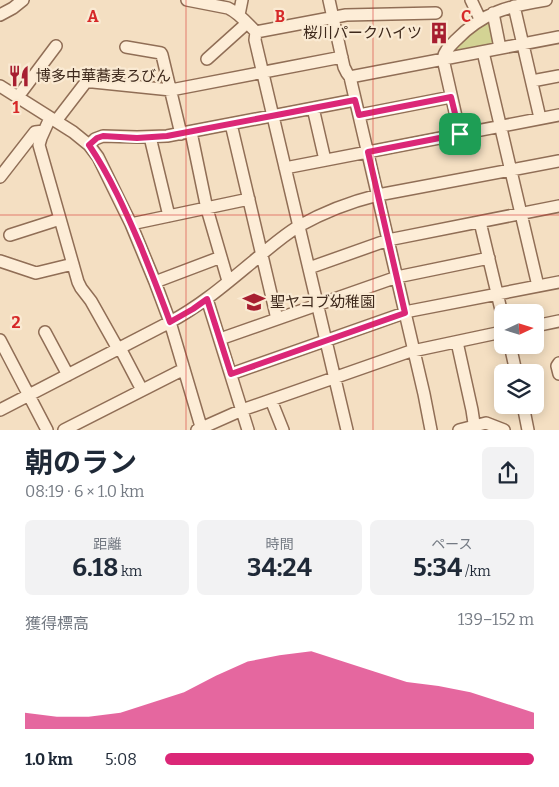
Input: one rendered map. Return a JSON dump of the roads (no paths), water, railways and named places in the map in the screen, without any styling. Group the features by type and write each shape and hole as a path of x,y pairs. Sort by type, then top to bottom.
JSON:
{"street":[{"path":"0,15 23,0"},
{"path":"187,0 228,8 256,32"},
{"path":"207,59 243,19 242,0"},
{"path":"330,0 342,57 350,77 368,152 431,430"},
{"path":"471,0 480,20"},
{"path":"460,134 443,59 444,52 468,28 480,20 514,6 546,0"},
{"path":"514,6 540,118"},
{"path":"256,32 346,15 436,13"},
{"path":"492,14 500,48"},
{"path":"256,32 255,37 263,73 347,430"},
{"path":"350,77 559,37"},
{"path":"17,98 56,46"},
{"path":"126,47 162,54 228,282"},
{"path":"483,52 538,286"},
{"path":"142,390 91,301 81,288 39,146 40,138 44,131 86,82 171,90 342,57"},
{"path":"532,81 559,76"},
{"path":"0,86 73,132 89,145 103,167 131,224 170,322 200,429 242,410 414,350 494,334"},
{"path":"359,115 451,97"},
{"path":"89,145 97,138 103,136 150,137 186,133 355,100"},
{"path":"313,108 325,160"},
{"path":"285,168 559,115"},
{"path":"232,124 277,319"},
{"path":"0,177 35,132 44,131"},
{"path":"150,137 169,216"},
{"path":"0,410 193,309 299,226 339,207 378,195 559,161"},
{"path":"131,224 249,199"},
{"path":"309,268 388,240 559,206"},
{"path":"10,235 60,219"},
{"path":"480,222 500,304"},
{"path":"155,282 221,257"},
{"path":"220,339 397,277 489,258"},
{"path":"0,262 36,273 73,264"},
{"path":"231,374 405,313 559,282"},
{"path":"207,299 248,430"},
{"path":"544,324 559,320"},
{"path":"45,332 68,375"},
{"path":"0,340 4,357 29,395 47,430"},
{"path":"457,342 475,427"},
{"path":"559,363 557,366 559,374"},
{"path":"64,430 184,368"},
{"path":"271,400 283,430"},
{"path":"525,414 528,430"},
{"path":"458,430 486,423 504,430"}],"place":[{"name":"桜川パークハイツ","path":"439,33"},
{"name":"博多中華蕎麦ろびん","path":"19,76"},
{"name":"聖ヤコブ幼稚園","path":"254,302"}]}
